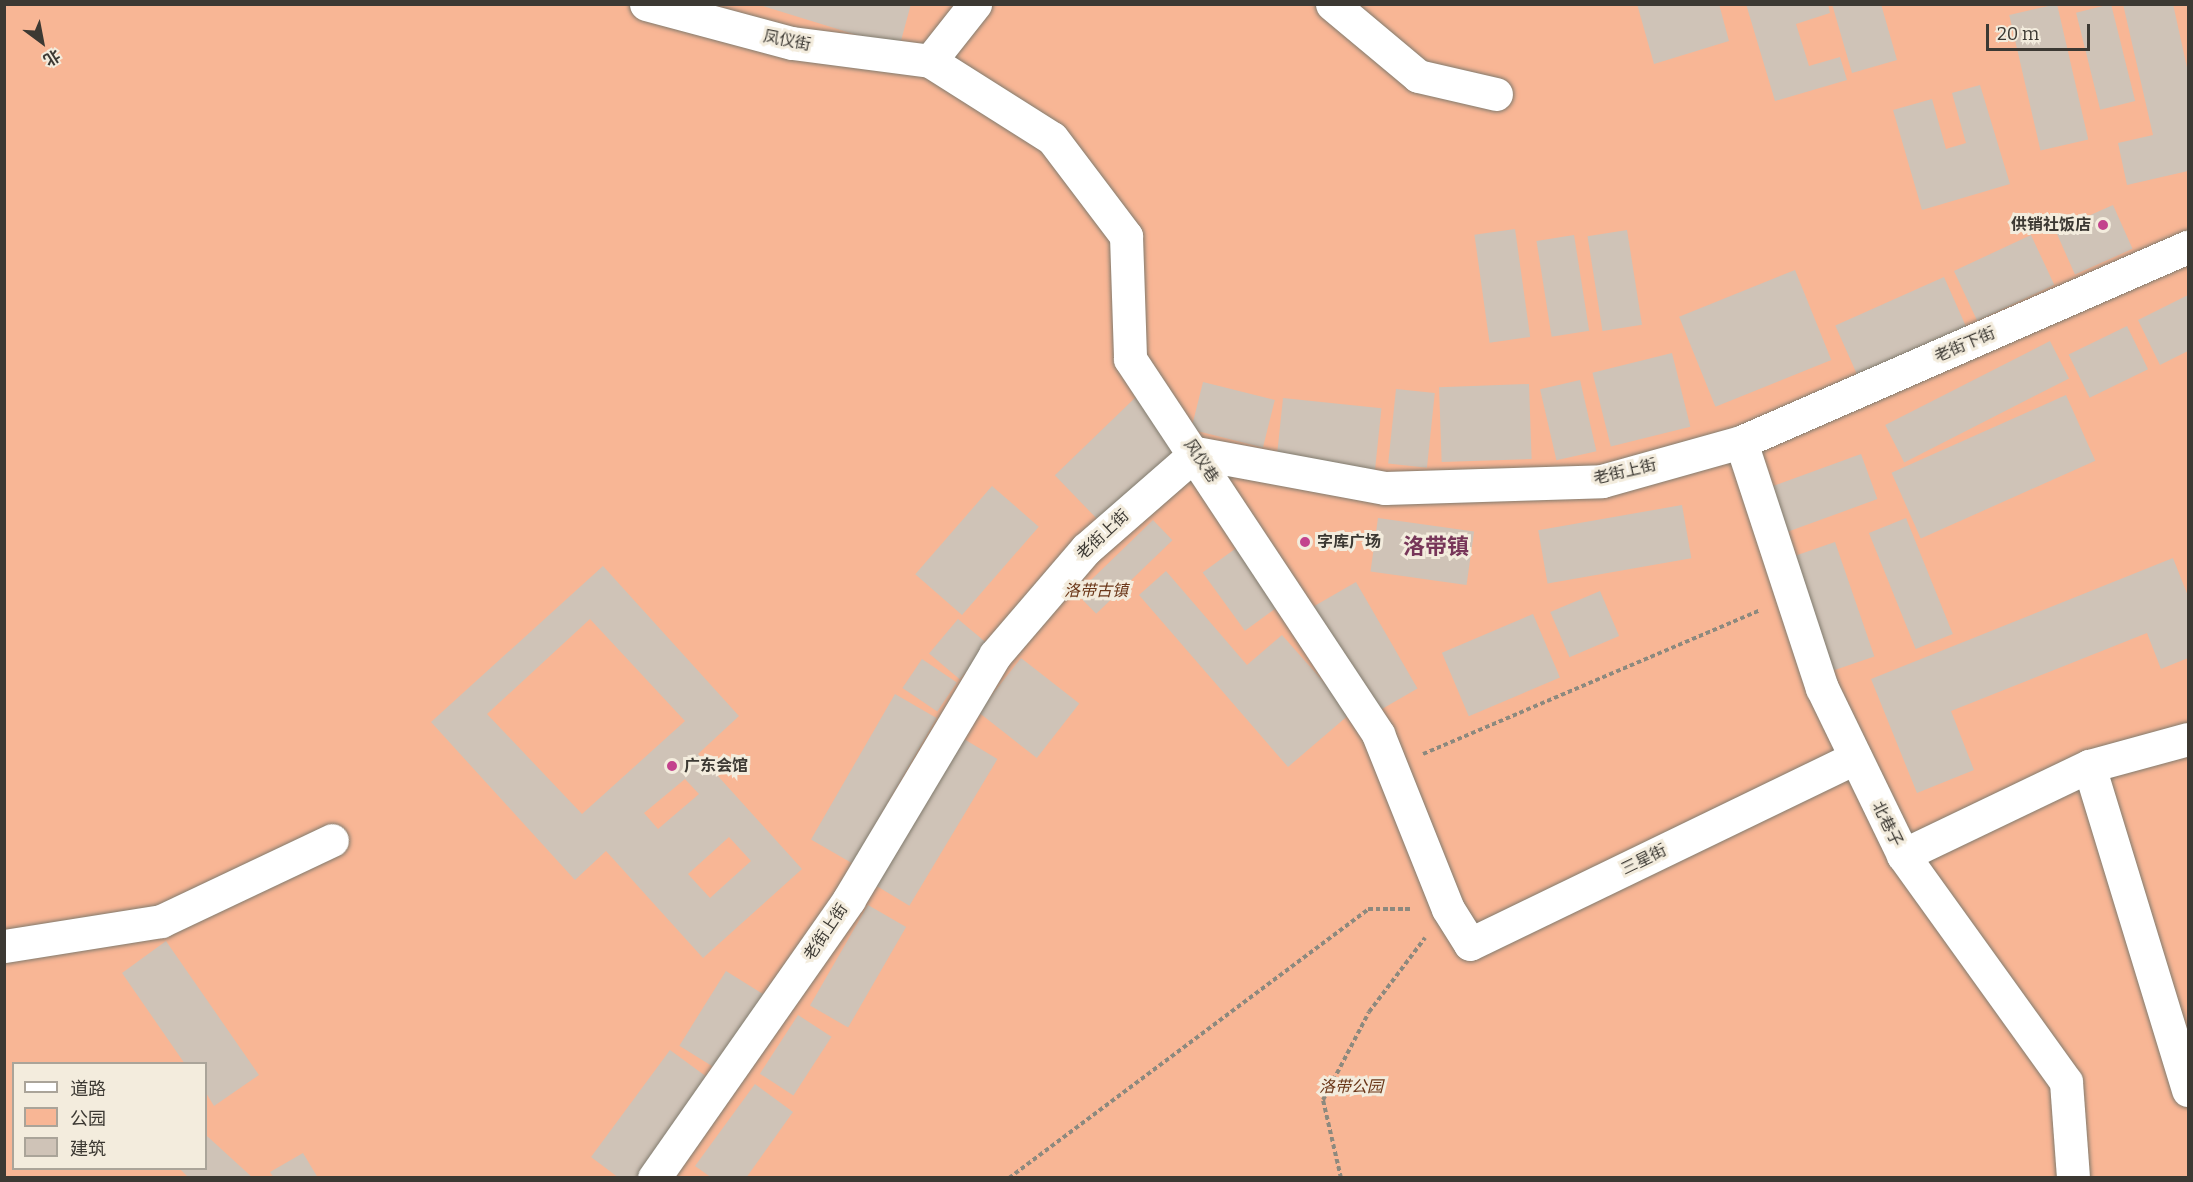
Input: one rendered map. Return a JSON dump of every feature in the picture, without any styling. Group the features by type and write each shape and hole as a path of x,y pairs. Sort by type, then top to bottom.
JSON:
{"street":[{"name":"凤仪街","path":"646,4 792,43 930,61"},
{"path":"930,61 975,4"},
{"path":"1332,4 1418,76 1496,94"},
{"name":"风仪巷","path":"930,61 1052,138 1126,236 1130,359 1196,453 1378,734 1448,909"},
{"name":"老街下街","path":"1741,442 2188,248"},
{"name":"老街上街","path":"654,1178 849,899 995,655 1086,549 1196,453 1385,488 1602,481 1741,442"},
{"name":"北巷子","path":"1741,442 1822,688 1903,855 2066,1082 2073,1178"},
{"path":"1903,855 2089,766 2188,739"},
{"name":"三星街","path":"1448,909 1470,944 1855,758"},
{"path":"2089,766 2188,1090"},
{"path":"4,946 161,921 332,840"}],"path":[{"path":"1391,767 1792,597"},
{"path":"1009,1178 1368,909 1448,909"},
{"path":"1341,1178 1323,1100 1369,1012 1448,909"}],"green space":[{"name":"洛带古镇","path":"5,5 2188,5 2188,1177 5,1178"}],"building":[{"path":"756,4 911,4 899,48"},
{"path":"1637,4 1719,4 1729,41 1654,64"},
{"path":"1746,4 1828,4 1830,13 1796,24 1809,66 1840,57 1847,80 1775,101"},
{"path":"1832,4 1881,4 1897,60 1852,73"},
{"path":"2057,4 2088,139 2041,150 2009,15"},
{"path":"2111,4 2135,101 2100,110 2076,13"},
{"path":"2123,4 2173,4 2188,72 2188,171 2127,185 2118,143 2153,135"},
{"path":"1980,85 2010,184 1922,210 1893,110 1932,99 1946,149 1966,143 1952,93"},
{"path":"2113,205 2133,249 2075,274 2055,231"},
{"path":"1515,229 1530,337 1490,343 1474,235"},
{"path":"1627,230 1642,325 1603,331 1587,236"},
{"path":"1574,235 1589,331 1552,337 1536,241"},
{"path":"2031,235 2054,285 1977,321 1954,271"},
{"path":"1795,270 1831,360 1715,407 1679,317"},
{"path":"1944,277 1968,330 1859,378 1835,325"},
{"path":"2188,295 2188,351 2160,365 2138,320"},
{"path":"2127,326 2148,369 2090,398 2069,354"},
{"path":"2050,341 2069,378 1904,462 1885,425"},
{"path":"1672,353 1690,427 1611,447 1592,373"},
{"path":"1580,380 1596,451 1556,460 1540,389"},
{"path":"1203,382 1275,400 1263,447 1191,430"},
{"path":"1529,384 1532,459 1442,462 1439,387"},
{"path":"1396,389 1435,393 1427,468 1388,464"},
{"path":"1139,394 1184,441 1100,522 1055,475"},
{"path":"2066,395 2095,461 1921,538 1892,473"},
{"path":"1283,398 1381,408 1375,470 1277,460"},
{"path":"1861,454 1877,499 1779,535 1762,490"},
{"path":"992,486 1039,527 962,615 915,574"},
{"path":"1682,505 1691,558 1548,584 1538,530"},
{"path":"1378,518 1474,531 1467,585 1370,571"},
{"path":"1906,518 1953,634 1916,649 1869,533"},
{"path":"1153,520 1172,540 1096,614 1077,594"},
{"path":"1835,542 1874,656 1828,672 1789,558"},
{"path":"1239,546 1281,604 1245,631 1203,572"},
{"path":"2173,558 2188,596 2188,658 2161,669 2147,633 1951,711 1974,770 1917,793 1871,679"},
{"name":"广东会馆","path":"603,566 739,716 698,754 802,869 703,958 606,851 575,880 431,722","holes":["590,619 685,721 582,814 487,714","685,779 699,794 658,829 644,813","729,837 751,861 710,898 688,874"]},
{"path":"1166,571 1247,665 1282,635 1351,713 1288,767 1139,595"},
{"path":"1356,582 1418,689 1369,717 1308,610"},
{"path":"1600,591 1619,636 1569,657 1550,612"},
{"path":"1533,614 1560,678 1469,716 1442,653"},
{"path":"958,619 989,645 960,679 929,653"},
{"path":"1021,658 1079,704 1037,758 979,712"},
{"path":"922,659 957,682 937,712 902,688"},
{"path":"895,694 937,718 853,863 811,839"},
{"path":"964,739 997,759 909,906 876,886"},
{"path":"868,905 906,927 848,1027 810,1005"},
{"path":"166,941 259,1075 214,1106 207,1095 207,1062 184,1062 122,973"},
{"path":"726,971 763,994 717,1069 679,1046"},
{"path":"798,1015 832,1037 793,1095 760,1074"},
{"path":"670,1050 711,1080 638,1178 619,1178 591,1157"},
{"path":"755,1084 793,1112 746,1178 712,1178 695,1166"},
{"path":"207,1136 253,1178 189,1178 181,1170 207,1170"},
{"path":"303,1153 318,1178 274,1178 270,1172"}],"place":[{"name":"供销社饭店","path":"2103,225"},
{"name":"字库广场","path":"1305,542"},
{"name":"广东会馆","path":"672,766"}],"district":[{"name":"洛带镇","path":"1436,547"}],"park label":[{"name":"洛带公园","path":"1351,1087"}]}
